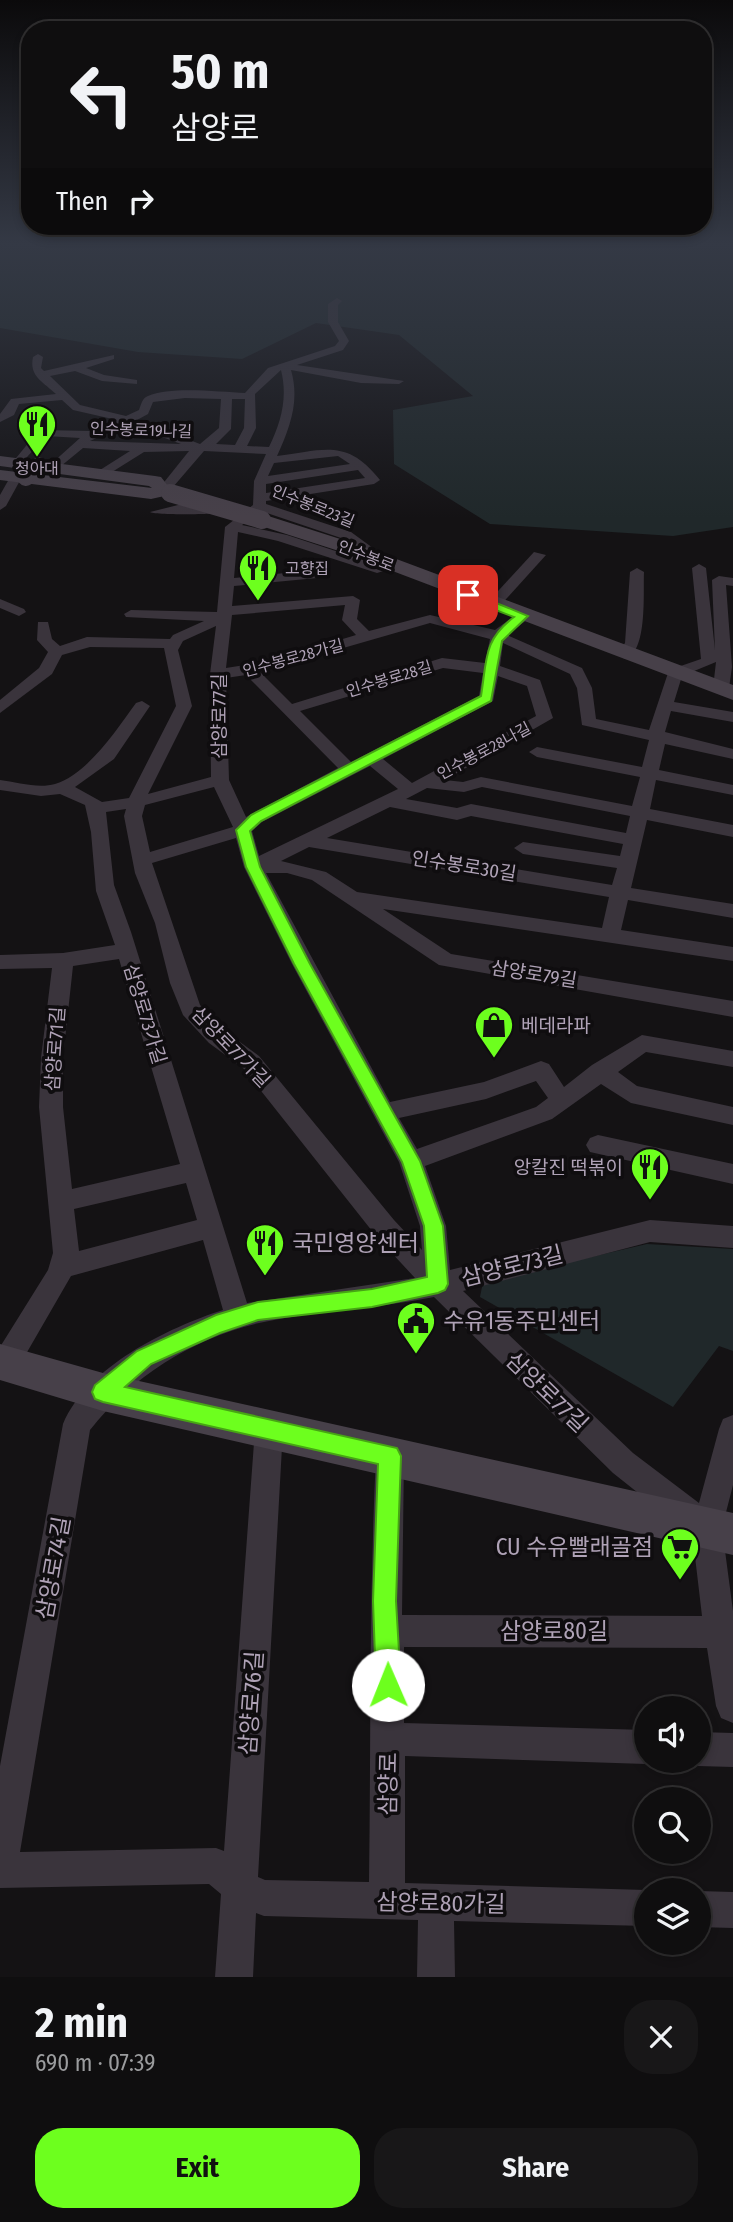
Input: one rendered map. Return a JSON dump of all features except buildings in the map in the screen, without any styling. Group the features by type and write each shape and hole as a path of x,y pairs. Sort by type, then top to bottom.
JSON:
{"main road":[{"path":"19,469 104,472 155,481 166,492"},
{"path":"19,469 152,494 166,492"},
{"name":"인수봉로","path":"19,469 112,481 260,508 393,566 727,691"},
{"path":"3,1363 103,1392 720,1531"}],"street":[{"path":"239,449 250,428 249,396 272,370 339,348 344,341 340,333"},
{"path":"38,357 36,369 39,374 77,408 106,412 201,448"},
{"path":"39,374 76,368 110,357"},
{"path":"285,366 361,380 398,382"},
{"name":"인수봉로23길","path":"272,456 340,452 361,466 374,480 260,508 260,481 290,415 285,366"},
{"path":"76,368 98,377 133,382"},
{"path":"0,419 10,413 15,401 64,394 83,387 98,377"},
{"name":"인수봉로19나길","path":"19,469 80,444 93,435 144,412 149,399 185,395 249,396"},
{"path":"166,492 201,448 225,429 227,396"},
{"name":"인수봉로19나길","path":"19,469 43,432 93,435"},
{"name":"인수봉로19나길","path":"80,444 143,449 239,449 272,456"},
{"path":"104,472 143,449"},
{"name":"인수봉로23길","path":"260,481 361,466"},
{"path":"0,506 3,493 19,469"},
{"path":"156,512 199,508 235,523 377,569 393,566"},
{"path":"235,523 260,508"},
{"path":"224,614 235,523"},
{"path":"493,605 538,555"},
{"path":"610,934 664,705 675,673 709,661 699,568"},
{"path":"625,654 633,643 637,572"},
{"path":"226,583 317,574"},
{"name":"인수봉로","path":"727,691 719,580 733,582"},
{"name":"인수봉로28가길","path":"224,614 354,600 349,620 368,638"},
{"path":"0,603 19,612 0,612"},
{"path":"131,614 224,614"},
{"path":"56,651 73,649 87,642 174,644 178,638 224,614"},
{"name":"삼양로77길","path":"224,614 218,674 220,780 243,830 253,867 411,1161 433,1226 438,1284 623,1463 720,1531"},
{"path":"143,860 243,830 256,818 487,698 499,636 523,616"},
{"name":"인수봉로28가길","path":"218,674 250,671 434,618 499,636 562,662 577,672 584,686 587,722 657,737"},
{"path":"43,625 45,640 56,651"},
{"name":"삼양로77가길","path":"174,644 170,650 184,706 137,802 133,816 143,860 165,923 180,983 191,1009 217,1037 251,1062 385,1228 438,1284"},
{"path":"0,708 46,671 56,651"},
{"name":"인수봉로28길","path":"288,710 442,663 492,669"},
{"name":"인수봉로28나길","path":"253,867 388,802 545,718 534,683 492,669"},
{"path":"250,671 350,770"},
{"path":"664,705 733,717"},
{"path":"0,785 41,791 62,788 108,755 142,706"},
{"path":"657,737 733,754"},
{"path":"537,752 733,790"},
{"path":"372,759 418,786 464,787 481,782 733,831"},
{"path":"62,788 93,802 96,808 137,802 220,780"},
{"name":"인수봉로28나길","path":"388,802 457,814 471,810 631,840"},
{"name":"삼양로73가길","path":"96,808 104,885 239,1318"},
{"name":"인수봉로30길","path":"309,841 733,911"},
{"name":"인수봉로30길","path":"523,848 625,863"},
{"name":"삼양로79길","path":"253,867 288,867 319,876 446,960 733,1009"},
{"name":"삼양로79길","path":"352,897 733,954"},
{"path":"0,962 63,960 126,950"},
{"name":"삼양로71길","path":"3,1363 62,1267 66,1253 51,1107 51,1070 63,960"},
{"path":"411,1161 544,1113 642,1043 733,1059"},
{"path":"383,1113 486,1090 541,1070 561,1100"},
{"path":"600,1071 631,1094 733,1116"},
{"path":"598,1145 733,1174"},
{"path":"60,1202 194,1171"},
{"path":"62,1267 211,1227"},
{"name":"삼양로73길","path":"103,1392 144,1358 258,1311 372,1298 650,1231 733,1237"},
{"name":"삼양로74길","path":"0,1864 10,1752 77,1424 103,1392"},
{"name":"삼양로76길","path":"234,1977 269,1429"},
{"path":"733,1429 720,1531 721,1632 733,1706"},
{"name":"삼양로","path":"387,1902 387,1631 384,1601 390,1456"},
{"name":"삼양로80길","path":"387,1631 721,1632"},
{"path":"388,1739 634,1747"},
{"path":"711,1749 733,1750"},
{"path":"0,1870 216,1866 240,1887"},
{"name":"삼양로80가길","path":"240,1887 264,1898 634,1908"},
{"path":"436,1903 436,1977"},
{"path":"711,1909 733,1910"}],"shaded area":[{"path":"30,333 295,333 242,359 138,352"},
{"path":"387,333 733,333 733,527 673,536 490,524 394,464 393,410 473,396 399,335"},
{"path":"647,1244 733,1249 733,1351 719,1346 673,1407 480,1297 483,1282"}],"place":[{"name":"청아대","path":"37,458"},
{"name":"고향집","path":"258,602"},
{"name":"베데라파","path":"494,1059"},
{"name":"앙칼진 떡볶이","path":"650,1201"},
{"name":"국민영양센터","path":"265,1277"},
{"name":"수유1동주민센터","path":"416,1355"},
{"name":"CU 수유빨래골점","path":"680,1581"}],"route":[{"path":"388,1685 384,1601 390,1456 103,1392 144,1358 164,1347 258,1311 372,1298 438,1284 433,1226 411,1161 302,964 253,867 243,830 256,818 487,698 496,641 501,632 523,616 468,595"}]}
